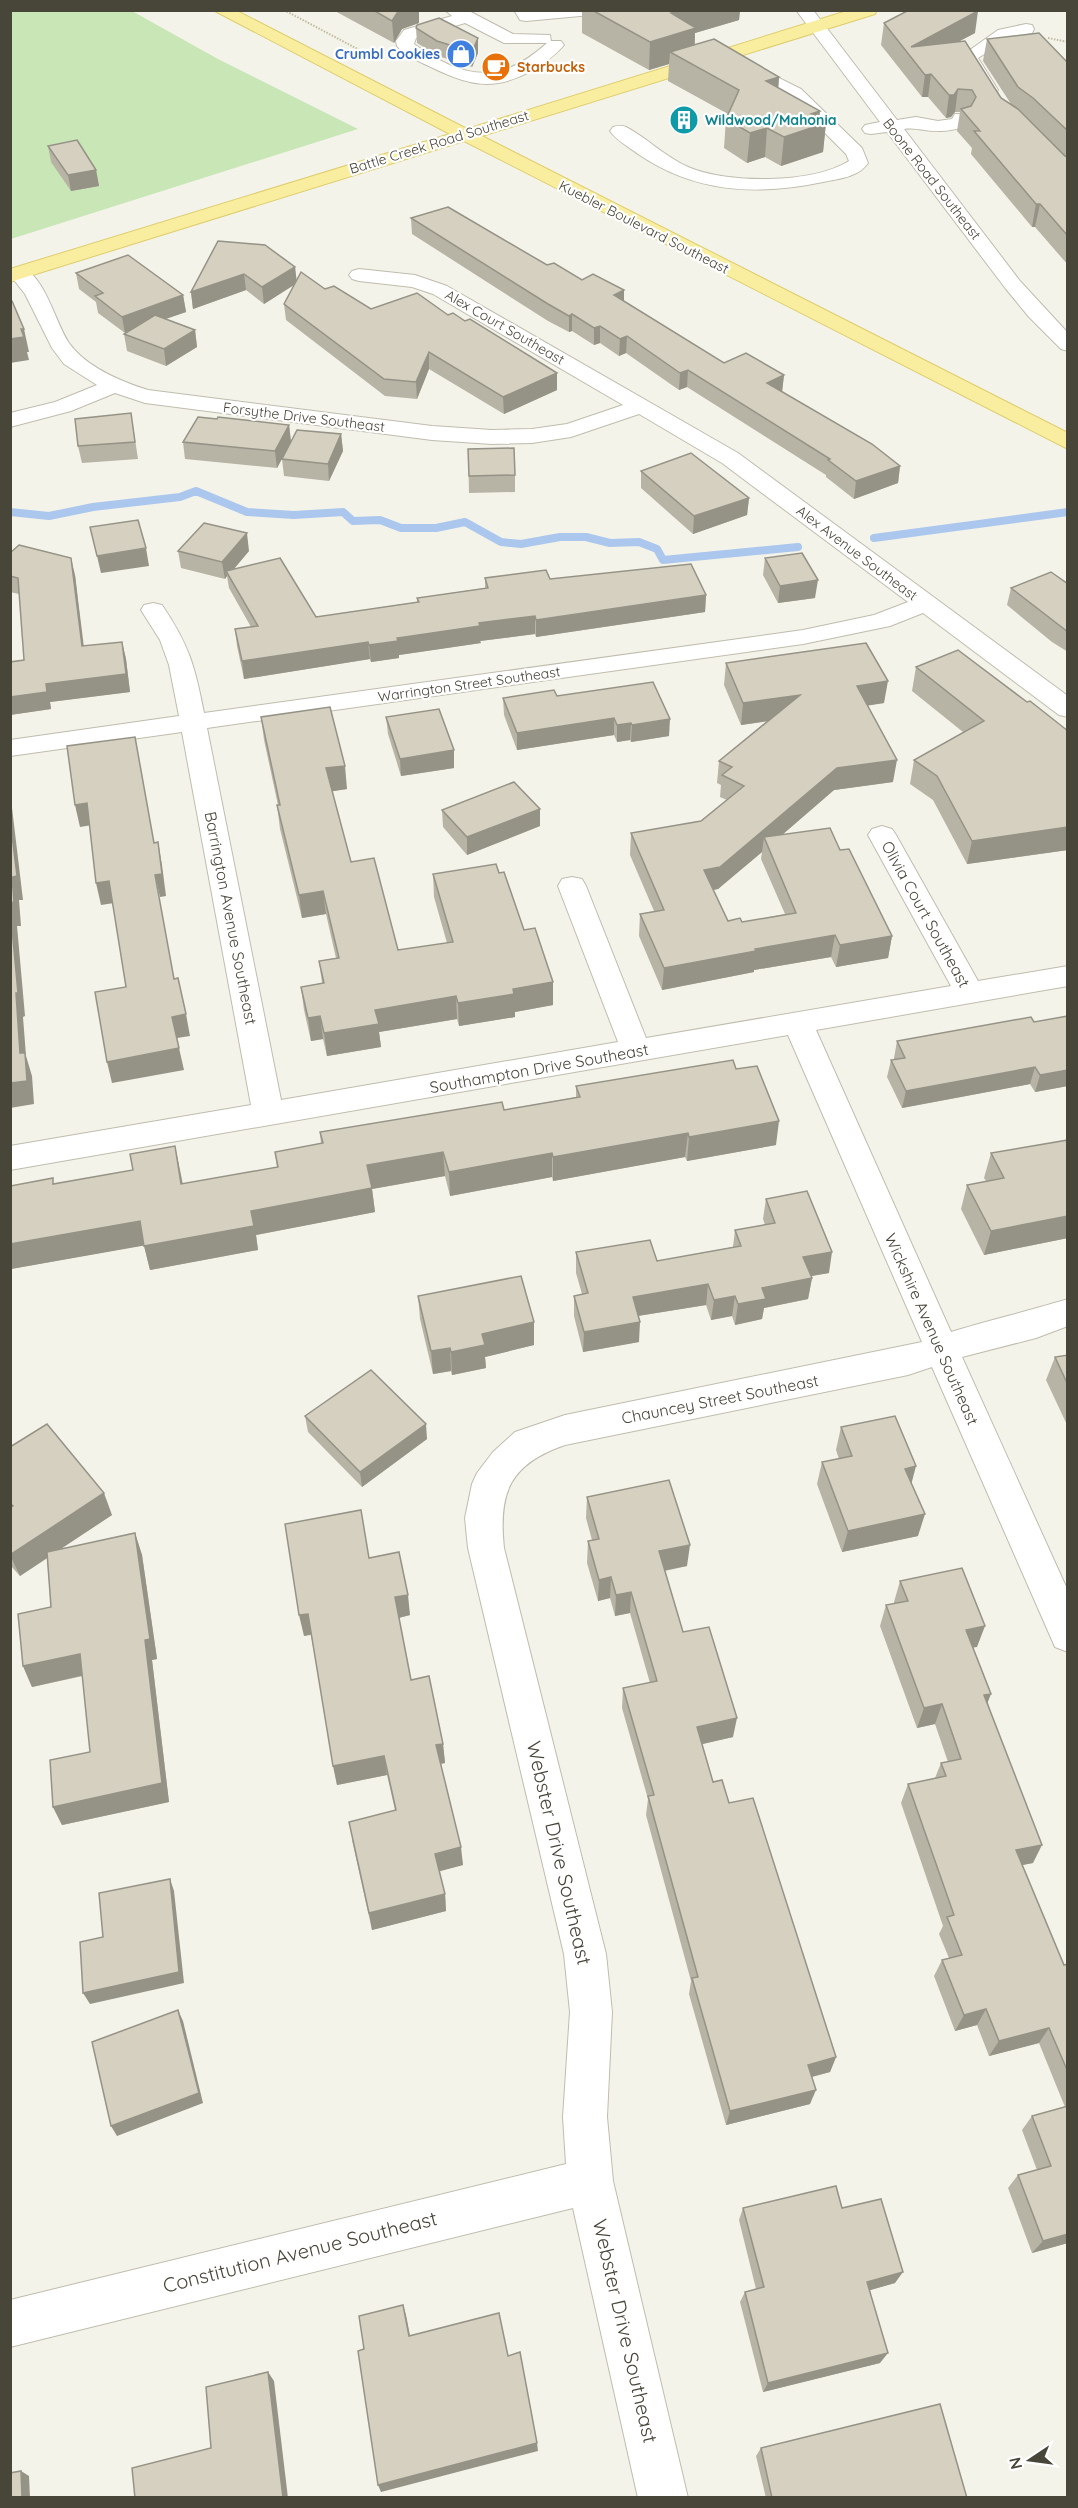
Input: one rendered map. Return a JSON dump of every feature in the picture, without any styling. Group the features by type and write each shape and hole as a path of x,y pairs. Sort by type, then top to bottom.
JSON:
{"main road":[{"name":"Kuebler Boulevard Southeast","path":"221,10 464,136 1068,442"},
{"name":"Battle Creek Road Southeast","path":"15,275 869,10"}],"street":[{"path":"524,13 591,10"},
{"name":"Boone Road Southeast","path":"804,10 1013,285 1066,344"},
{"path":"524,13 555,45"},
{"path":"459,14 510,39 555,45 543,57 504,79 490,81 479,80 450,70 406,46 405,41 410,34 459,14"},
{"path":"999,105 969,57 1004,34 1026,29"},
{"path":"619,131 650,154 682,172 713,181 755,185 794,182 850,171 859,163 855,152 795,93 724,55"},
{"path":"837,133 916,122 931,126 952,125 959,123 961,118 983,117"},
{"name":"Forsythe Drive Southeast","path":"15,275 35,293 59,344 80,366 113,386 145,396 432,433 492,437 532,436 571,430 642,406"},
{"name":"Alex Court Southeast","path":"359,275 415,281 440,290 642,406"},
{"path":"10,420 55,411 113,386"},
{"name":"Alex Avenue Southeast","path":"642,406 730,458 1068,709"},
{"name":"Warrington Street Southeast","path":"10,748 803,637 881,621 925,604"},
{"name":"Barrington Avenue Southeast","path":"153,610 172,640 182,665 268,1115"},
{"name":"Olivia Court Southeast","path":"882,835 970,993"},
{"path":"572,886 636,1051"},
{"name":"Southampton Drive Southeast","path":"10,1158 1068,976"},
{"name":"Wickshire Avenue Southeast","path":"798,1023 1068,1635"},
{"name":"Chauncey Street Southeast","path":"506,1463 528,1443 565,1430 908,1361 982,1336 1036,1324 1068,1312"},
{"name":"Webster Drive Southeast","path":"506,1463 490,1484 483,1518 486,1548 585,1954 591,2013 585,2117 590,2181 663,2498"},
{"name":"Constitution Avenue Southeast","path":"10,2324 590,2181"}],"green space":[{"path":"11,11 132,11 218,59 358,129 11,239"}],"building":[{"path":"373,10 399,10 392,21"},
{"path":"592,10 681,10 671,13 696,28 650,42"},
{"path":"909,10 978,11 911,47 965,41 1001,98 1018,109 1068,157 1068,236 1040,204 1036,204 974,131 980,131 961,109 971,106 976,97 972,90 958,89 954,95 949,95 931,74 925,75 884,23"},
{"path":"439,18 478,38 472,52 437,41 416,28 417,25"},
{"path":"1039,33 1068,63 1068,131 1018,87 987,39"},
{"path":"714,39 779,77 766,81 820,111 811,114 826,123 784,137 767,128 750,133 726,119 739,90 670,52"},
{"path":"77,140 96,170 68,175 48,146"},
{"path":"448,207 547,265 554,263 582,280 593,274 624,290 614,295 724,363 746,353 784,375 767,383 872,444 900,466 856,481 828,460 830,459 688,370 680,373 627,336 620,339 600,326 594,328 572,314 569,316 411,218"},
{"path":"218,241 265,245 295,267 262,287 244,274 191,292"},
{"path":"128,255 183,295 122,317 95,296 103,293 76,273"},
{"path":"301,272 325,289 334,286 371,309 417,293 448,315 453,313 465,321 470,319 557,373 503,397 429,352 416,382 384,379 284,304"},
{"path":"10,301 24,329 21,329 24,337 10,339"},
{"path":"155,315 195,330 164,349 124,334"},
{"path":"131,413 135,442 78,446 75,419"},
{"path":"198,417 289,425 275,451 183,442"},
{"path":"297,430 341,434 328,464 282,459"},
{"path":"514,448 515,475 469,476 468,449"},
{"path":"691,453 749,498 694,516 641,471"},
{"path":"138,520 146,548 97,556 90,527"},
{"path":"204,523 247,533 222,562 178,551"},
{"path":"19,545 71,558 82,646 122,642 126,674 46,684 47,692 10,697 10,662 24,660 18,578 10,576 10,553"},
{"path":"802,553 818,580 780,586 765,558"},
{"path":"280,558 316,617 419,602 417,598 488,588 485,578 546,570 550,579 691,564 706,595 536,620 535,616 479,623 480,626 397,638 398,641 369,645 368,642 242,661 235,629 258,626 226,571"},
{"path":"1051,572 1068,584 1068,632 1011,588"},
{"path":"866,643 888,681 857,686 897,760 837,768 720,867 704,870 728,921 740,918 742,922 796,913 764,837 830,828 840,850 849,849 892,936 840,945 835,935 664,968 640,914 664,910 631,833 701,821 744,786 722,775 732,767 719,761 800,695 743,703 726,663"},
{"path":"958,650 1068,731 1068,827 972,841 937,776 914,760 984,721 916,667"},
{"path":"653,682 670,719 617,725 614,718 517,733 503,698 554,690 557,696"},
{"path":"330,707 345,766 326,768 351,862 374,858 398,950 453,942 433,874 496,864 499,873 504,872 524,930 535,928 553,982 513,989 514,994 458,1003 456,996 375,1010 379,1024 324,1033 320,1016 308,1018 301,987 324,983 319,961 339,958 323,891 299,895 277,805 280,805 261,717"},
{"path":"439,709 454,750 400,759 386,717"},
{"path":"135,737 154,843 158,842 162,874 155,875 174,979 178,978 186,1014 172,1017 179,1048 107,1062 95,992 126,987 109,881 96,883 87,803 75,805 67,746"},
{"path":"514,782 540,809 467,837 442,810"},
{"path":"10,819 17,876 12,877 14,902 10,903"},
{"path":"10,907 18,993 16,993 20,1053 25,1053 27,1081 10,1083"},
{"path":"1068,1016 1068,1070 1040,1075 1035,1067 906,1091 891,1060 905,1058 897,1041 1031,1017 1034,1022"},
{"path":"733,1060 736,1069 757,1066 779,1121 689,1137 688,1133 553,1157 552,1153 449,1172 443,1152 367,1165 372,1188 251,1211 254,1226 144,1246 140,1221 10,1244 10,1186 53,1178 53,1184 133,1170 130,1154 175,1146 181,1184 278,1167 275,1152 323,1143 320,1132 502,1102 504,1110 580,1097 576,1086"},
{"path":"1068,1140 1068,1216 991,1231 967,1185 1004,1178 991,1153"},
{"path":"807,1191 832,1252 803,1257 812,1278 762,1288 766,1299 738,1304 735,1296 714,1300 708,1284 633,1297 640,1322 584,1332 574,1296 588,1293 576,1252 650,1240 657,1261 741,1246 735,1230 775,1223 766,1199"},
{"path":"521,1276 534,1322 482,1334 485,1345 451,1352 450,1348 431,1351 418,1296"},
{"path":"1068,1355 1068,1385 1055,1357"},
{"path":"371,1370 426,1424 360,1472 305,1416"},
{"path":"895,1416 916,1466 905,1469 925,1514 848,1531 822,1462 852,1456 841,1427"},
{"path":"47,1424 104,1493 10,1555 10,1508 13,1506 10,1503 10,1447"},
{"path":"669,1480 690,1545 659,1551 683,1632 709,1627 737,1718 697,1727 713,1782 722,1780 729,1803 753,1798 836,2057 808,2065 816,2090 730,2111 692,1978 698,1977 648,1796 654,1795 623,1688 657,1681 631,1592 616,1595 611,1577 599,1580 588,1541 599,1539 587,1497"},
{"path":"361,1510 369,1558 399,1552 408,1595 395,1597 411,1680 429,1676 443,1744 436,1745 461,1847 435,1854 445,1894 369,1913 349,1822 396,1810 384,1756 333,1766 308,1614 299,1615 285,1524"},
{"path":"135,1533 150,1639 145,1640 162,1783 53,1807 50,1760 90,1752 80,1654 23,1666 18,1614 51,1607 47,1552"},
{"path":"962,1568 985,1626 966,1630 991,1694 984,1695 1042,1845 1016,1850 1064,1965 1068,1964 1068,2072 1049,2028 999,2041 986,2009 964,2015 942,1960 962,1955 947,1917 954,1915 908,1784 946,1776 941,1763 961,1759 942,1704 924,1708 886,1605 908,1601 900,1581"},
{"path":"170,1879 179,1972 83,1993 80,1942 103,1937 99,1893"},
{"path":"178,2010 199,2093 111,2126 92,2042"},
{"path":"1068,2106 1068,2234 1043,2241 1018,2175 1051,2166 1032,2116"},
{"path":"836,2186 842,2208 881,2199 903,2272 867,2282 888,2353 768,2383 745,2292 764,2287 743,2208"},
{"path":"403,2305 409,2336 499,2313 508,2356 520,2352 537,2443 378,2485 358,2351 364,2349 359,2316"},
{"path":"268,2372 283,2498 135,2498 132,2468 211,2448 206,2387"},
{"path":"940,2404 967,2498 772,2498 761,2448"},
{"path":"21,2471 22,2498 10,2498 10,2473"}],"waterway":[{"path":"10,512 49,516 93,507 180,497 196,491 247,512 294,515 343,512 353,521 380,520 401,528 436,528 465,522 501,542 521,544 560,537 586,537 610,543 639,542 657,549 663,560 798,547"},
{"path":"874,538 1068,512"}],"place":[{"name":"Crumbl Cookies","path":"461,54"},
{"name":"Starbucks","path":"496,67"},
{"name":"Wildwood/Mahonia","path":"684,120"}]}
